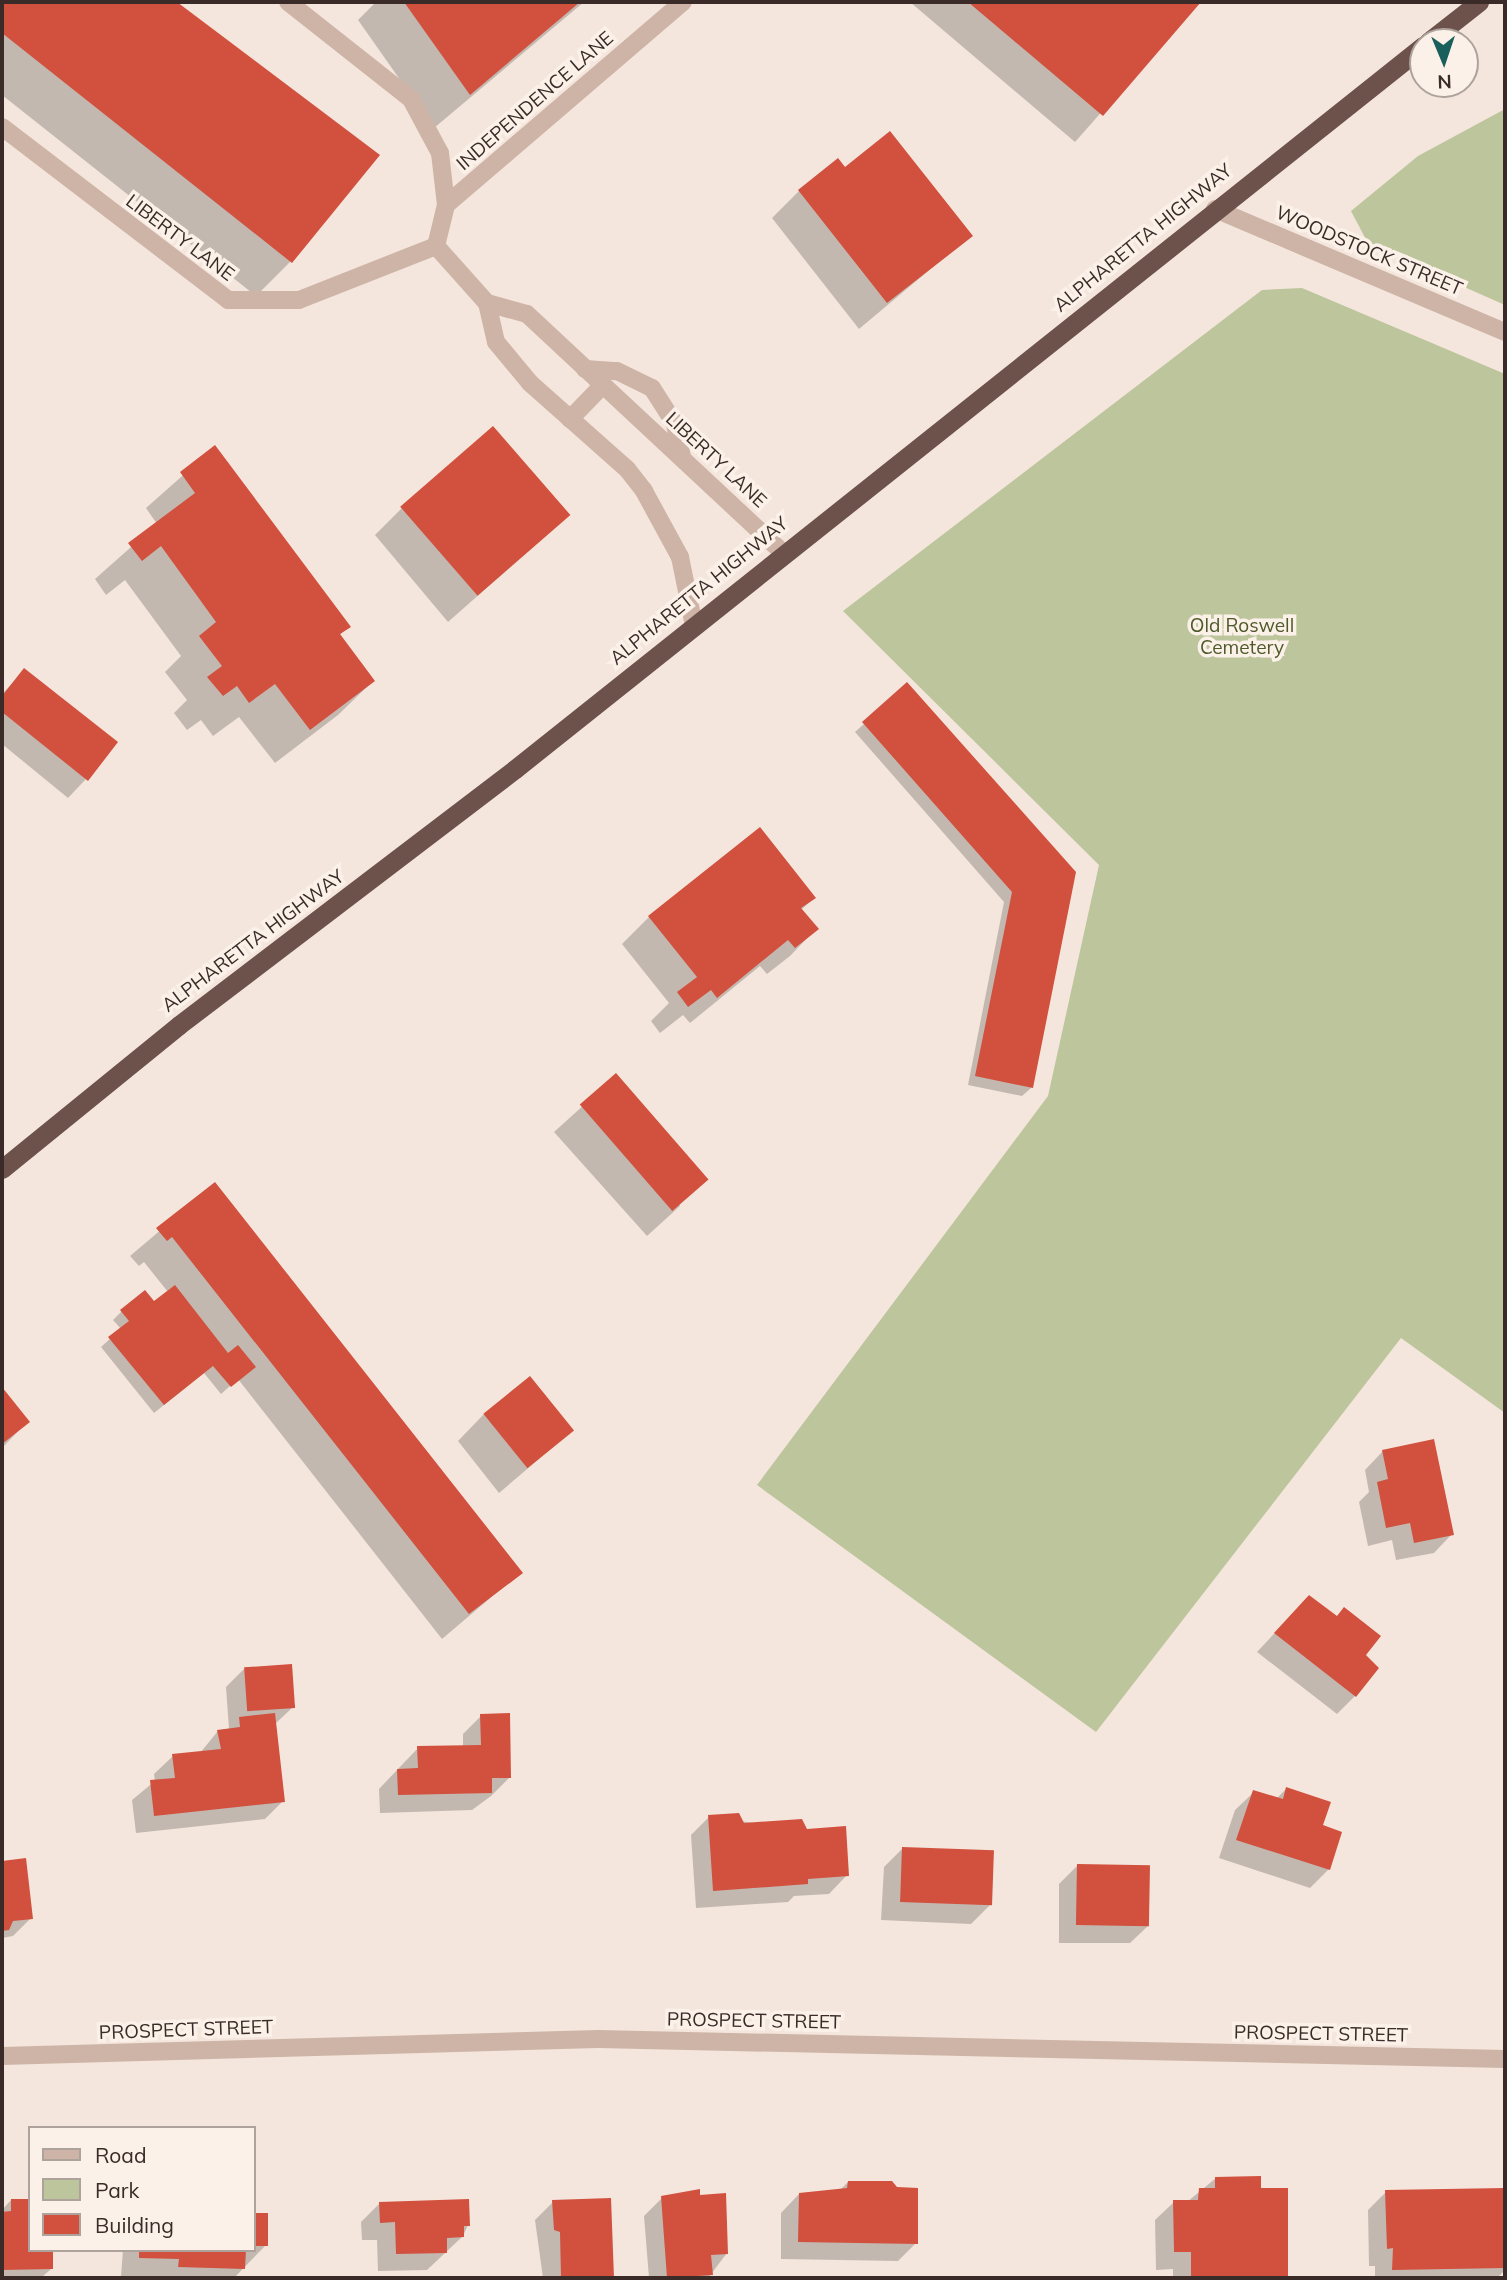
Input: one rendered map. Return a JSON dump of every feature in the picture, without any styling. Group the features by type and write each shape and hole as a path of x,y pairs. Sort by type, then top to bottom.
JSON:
{"highway":[{"path":"1446,28 1479,2"},
{"name":"ALPHARETTA HIGHWAY","path":"2,1169 694,626 782,552 1409,57"}],"street":[{"path":"288,2 411,99 440,153 446,205 436,246 487,303 496,342 530,383 627,469 664,521 680,557 694,626"},
{"name":"INDEPENDENCE LANE","path":"446,205 683,2"},
{"name":"LIBERTY LANE","path":"2,127 228,300 299,299 436,246"},
{"name":"WOODSTOCK STREET","path":"1215,209 1505,332"},
{"name":"LIBERTY LANE","path":"487,303 527,314 782,552"},
{"path":"585,369 617,371 652,388 675,425 682,457"},
{"path":"570,419 603,385"},
{"name":"PROSPECT STREET","path":"2,2056 598,2039 1505,2059"}],"green space":[{"path":"1505,109 1505,305 1369,245 1351,211 1418,156"},
{"name":"Old Roswell Cemetery","path":"1302,288 1505,374 1505,1413 1401,1338 1096,1732 757,1485 1048,1096 1099,865 843,611 1262,290"}],"building":[{"path":"2,2 177,2 380,155 292,263 2,33"},
{"path":"404,2 580,2 470,95"},
{"path":"968,2 1201,2 1103,116"},
{"path":"890,131 973,236 887,303 798,190 838,158 845,167"},
{"path":"493,426 570,515 478,596 400,507"},
{"path":"215,445 351,627 340,634 375,681 310,730 275,684 249,703 237,686 223,696 207,677 222,666 199,636 216,622 161,546 142,561 128,543 195,493 180,472"},
{"path":"24,668 118,742 88,781 2,712 2,696"},
{"path":"907,682 1076,872 1033,1088 975,1076 1012,892 862,722"},
{"path":"760,827 816,898 801,908 819,929 795,948 788,940 717,998 711,990 688,1007 677,992 697,977 648,916"},
{"path":"616,1073 709,1179 672,1211 580,1104"},
{"path":"215,1182 523,1573 469,1614 172,1237 167,1241 156,1228"},
{"path":"175,1285 228,1353 238,1345 256,1367 231,1387 213,1366 164,1405 108,1337 129,1321 120,1310 145,1290 154,1301"},
{"path":"530,1376 574,1430 527,1468 483,1414"},
{"path":"2,1387 30,1422 2,1444"},
{"path":"1434,1439 1454,1535 1414,1543 1410,1523 1386,1528 1377,1482 1388,1479 1382,1450"},
{"path":"1309,1595 1337,1616 1344,1607 1381,1636 1366,1655 1379,1668 1356,1697 1274,1633"},
{"path":"292,1664 295,1708 247,1711 244,1667"},
{"path":"275,1713 285,1802 154,1816 150,1780 175,1778 172,1754 221,1749 217,1730 240,1727 239,1717"},
{"path":"510,1713 511,1778 492,1778 492,1793 398,1795 397,1769 418,1768 417,1746 481,1745 480,1714"},
{"path":"1286,1787 1331,1802 1323,1825 1342,1832 1330,1870 1236,1840 1253,1790 1283,1799"},
{"path":"739,1813 744,1823 802,1819 807,1829 846,1826 849,1876 808,1879 808,1884 713,1891 708,1815"},
{"path":"902,1847 994,1850 992,1905 900,1902"},
{"path":"26,1858 33,1919 13,1921 9,1930 2,1931 2,1861"},
{"path":"1077,1864 1150,1865 1149,1926 1076,1925"},
{"path":"1261,2176 1261,2188 1288,2188 1288,2278 1191,2278 1191,2252 1174,2252 1173,2200 1198,2200 1199,2188 1215,2188 1215,2177"},
{"path":"848,2181 892,2181 897,2187 918,2188 918,2244 798,2242 799,2193 847,2188"},
{"path":"1505,2188 1505,2268 1392,2270 1393,2248 1387,2249 1385,2190"},
{"path":"700,2189 700,2195 726,2193 728,2254 711,2255 713,2275 667,2278 661,2196"},
{"path":"611,2198 614,2278 561,2278 560,2232 554,2230 552,2200"},
{"path":"11,2199 28,2199 28,2252 53,2252 53,2269 2,2270 2,2212 11,2211"},
{"path":"469,2199 470,2226 464,2226 464,2237 447,2238 447,2253 396,2254 395,2222 380,2223 379,2202"},
{"path":"256,2213 268,2213 268,2246 256,2246"},
{"path":"139,2252 246,2252 245,2269 178,2267 179,2259 139,2258"}]}
